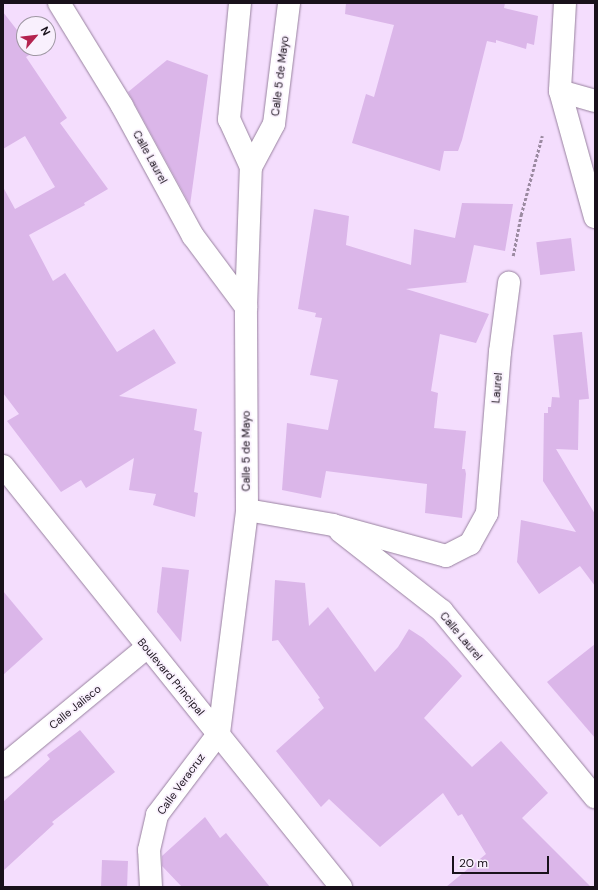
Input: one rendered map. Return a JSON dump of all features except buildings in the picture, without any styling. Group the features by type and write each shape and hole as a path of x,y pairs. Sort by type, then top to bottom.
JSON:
{"street":[{"name":"Calle Laurel","path":"59,3 122,106 193,236 246,308"},
{"name":"Calle 5 de Mayo","path":"240,3 229,119 251,167"},
{"name":"Calle 5 de Mayo","path":"219,733 246,510 246,308 251,167 274,124 289,3"},
{"path":"565,3 560,91 595,217"},
{"path":"560,91 595,101"},
{"name":"Laurel","path":"333,525 446,556 470,544 487,512 500,352 509,283"},
{"name":"Boulevard Principal","path":"3,466 146,648 219,733 341,887"},
{"name":"Calle Laurel","path":"246,510 333,525 442,612 595,797"},
{"name":"Calle Jalisco","path":"3,766 146,648"},
{"name":"Calle Veracruz","path":"151,887 149,850 157,815 219,733"}],"path":[{"path":"509,283 521,215 542,135 560,91"}]}
